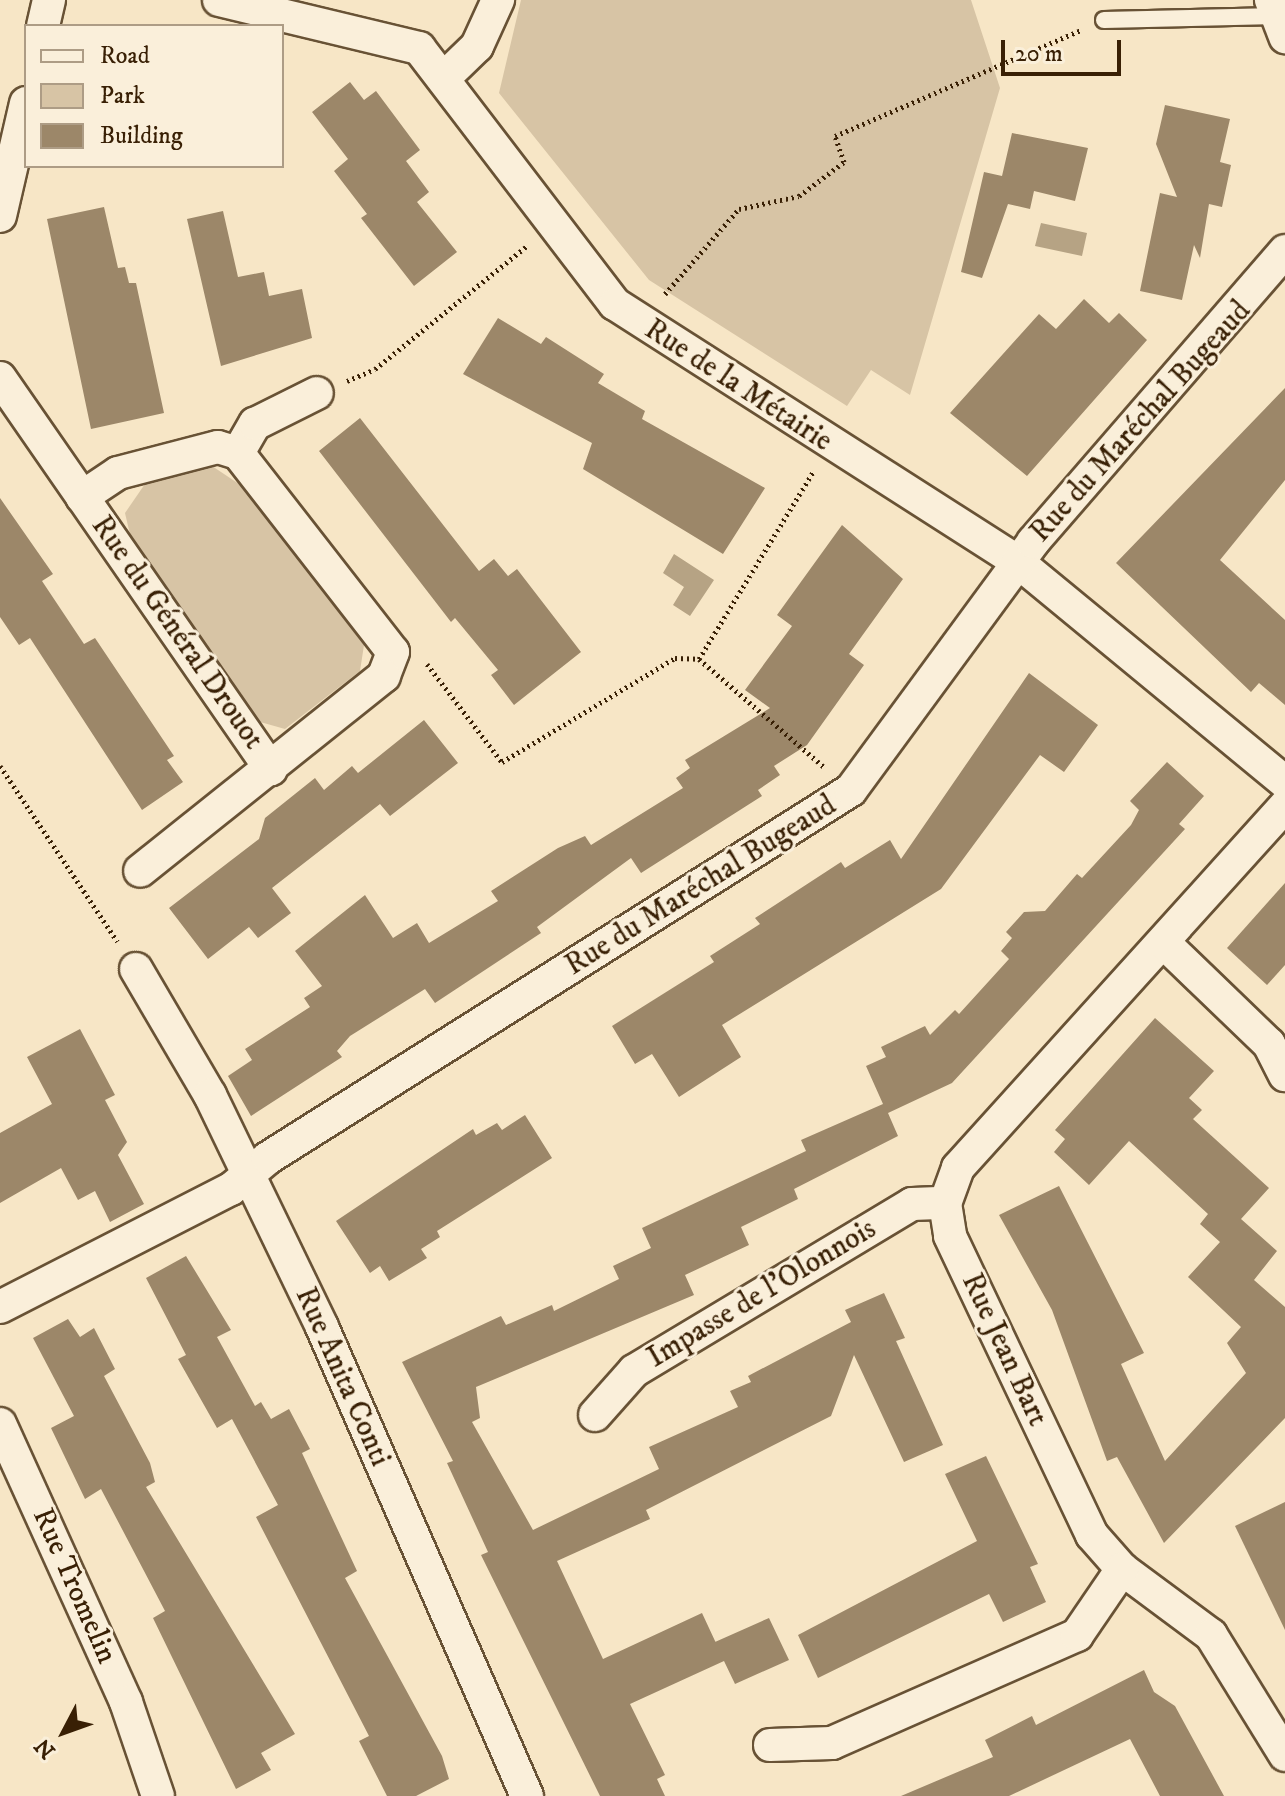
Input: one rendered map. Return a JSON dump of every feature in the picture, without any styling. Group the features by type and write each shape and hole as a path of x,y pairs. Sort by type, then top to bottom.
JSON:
{"street":[{"path":"43,24 49,0"},
{"name":"Rue de la Métairie","path":"219,0 400,39 444,78 615,304 639,324 1018,562 1285,782"},
{"path":"444,78 477,46 498,0"},
{"path":"0,216 6,162 24,109"},
{"name":"Rue du Maréchal Bugeaud","path":"249,1174 851,790 1018,562 1285,251"},
{"name":"Rue du Général Drouot","path":"0,378 271,769"},
{"path":"317,393 255,424 238,453 393,652"},
{"name":"Rue du Général Drouot","path":"82,497 118,473 218,447 238,453"},
{"name":"Rue du Général Drouot","path":"140,871 384,676 393,652"},
{"path":"945,1203 958,1168 1285,806"},
{"path":"1163,942 1269,1044 1285,1075"},
{"name":"Rue Anita Conti","path":"136,969 249,1174 527,1796"},
{"path":"0,1307 249,1174"},
{"name":"Impasse de l'Olonnois","path":"595,1415 634,1371 912,1204 945,1203"},
{"name":"Rue Jean Bart","path":"945,1203 950,1236 1092,1535 1122,1569 1211,1635 1285,1755"},
{"name":"Rue Tromelin","path":"0,1424 126,1702 158,1796"},
{"path":"770,1745 832,1743 1077,1635 1122,1569"}],"lane":[{"path":"1104,20 1278,18"}],"path":[{"path":"639,324 739,209 799,196 844,162 835,136 1104,20"},
{"path":"317,393 375,369 556,223"},
{"path":"699,659 829,445"},
{"path":"393,652 422,658 502,762 675,658 699,659 851,790"},
{"path":"0,766 136,969"}],"green space":[{"path":"521,0 971,0 1000,88 910,395 871,370 847,406 649,280 499,93"},
{"path":"212,466 245,488 364,645 360,671 285,729 253,720 132,543 125,513 147,481"}],"shaded area":[{"path":"1041,223 1087,233 1082,256 1035,246"},
{"path":"674,554 714,580 690,616 673,605 684,587 663,573"}],"building":[{"path":"350,82 364,100 376,91 420,150 406,161 429,192 417,202 457,252 414,286 361,218 367,214 334,171 348,159 312,112"},
{"path":"1165,105 1230,119 1220,162 1231,165 1222,207 1209,204 1200,258 1194,245 1182,300 1140,291 1160,193 1177,197 1156,144"},
{"path":"1012,133 1088,148 1075,201 1034,191 1030,209 1008,204 982,278 961,272 984,172 1002,176"},
{"path":"104,207 118,268 125,267 129,283 136,283 164,413 91,429 47,219"},
{"path":"223,211 238,277 264,272 269,296 302,289 312,338 221,366 187,219"},
{"path":"1084,299 1109,323 1119,313 1147,340 1027,476 950,413 1039,314 1056,329"},
{"path":"498,318 541,344 546,337 604,374 598,383 645,411 642,419 765,488 723,554 583,469 592,443 463,374"},
{"path":"1285,388 1285,480 1220,560 1285,620 1285,705 1259,683 1251,692 1116,563"},
{"path":"360,418 479,571 494,559 508,576 517,569 581,652 514,705 491,675 498,670 455,618 451,622 319,451"},
{"path":"0,498 53,574 42,581 84,644 95,638 174,756 167,760 183,782 142,810 30,638 19,645 0,617"},
{"path":"842,525 903,579 849,654 864,665 807,745 774,766 780,775 758,790 762,796 641,873 631,858 537,927 541,933 435,1003 425,989 350,1036 337,1051 342,1057 251,1116 228,1076 252,1060 245,1049 310,1007 304,998 322,986 295,951 365,895 393,938 417,923 429,943 498,901 491,891 558,848 585,836 591,845 683,788 676,778 690,768 685,760 770,708 745,690 792,626 777,615"},
{"path":"1029,673 1098,725 1064,772 1040,755 941,889 722,1025 741,1057 679,1097 652,1054 635,1064 612,1026 714,962 710,956 760,924 755,918 841,862 845,868 890,840 901,859"},
{"path":"424,720 458,763 390,816 380,804 272,888 291,913 258,938 249,927 208,959 169,908 259,839 265,818 315,778 324,790 352,766 358,773"},
{"path":"1167,762 1204,796 1179,824 1185,829 952,1083 888,1113 898,1136 794,1189 798,1199 741,1227 749,1245 685,1275 694,1295 476,1387 480,1418 472,1422 533,1530 659,1469 649,1447 738,1407 730,1391 751,1382 748,1376 851,1322 845,1310 884,1293 905,1338 896,1341 943,1445 904,1462 854,1355 831,1416 646,1510 650,1519 557,1561 603,1659 702,1613 715,1642 769,1618 789,1660 735,1684 724,1661 630,1704 665,1775 657,1779 665,1796 600,1796 481,1555 488,1552 447,1463 453,1461 402,1362 501,1316 506,1325 552,1305 554,1311 619,1279 613,1266 651,1248 642,1228 806,1151 801,1140 883,1104 866,1066 886,1057 881,1047 925,1026 930,1035 955,1010 959,1014 1009,959 1001,951 1012,938 1006,932 1024,912 1045,911 1077,874 1082,878 1131,825 1139,810 1130,801"},
{"path":"1285,883 1285,965 1267,985 1227,948"},
{"path":"1155,1018 1214,1071 1189,1098 1202,1110 1193,1119 1269,1188 1241,1219 1277,1251 1254,1280 1285,1307 1285,1418 1164,1543 1117,1457 1107,1461 1052,1310 999,1215 1059,1186 1144,1353 1121,1364 1165,1461 1246,1373 1227,1343 1241,1327 1188,1277 1220,1242 1200,1224 1208,1214 1129,1141 1089,1185 1054,1152 1065,1139 1055,1130"},
{"path":"80,1029 115,1095 105,1100 127,1142 118,1155 144,1204 110,1222 95,1191 78,1200 61,1168 0,1203 0,1133 52,1104 27,1057"},
{"path":"525,1115 552,1158 437,1231 440,1237 421,1249 427,1258 389,1281 380,1266 370,1273 336,1221 473,1129 476,1135 497,1123 502,1130"},
{"path":"186,1256 231,1330 217,1337 255,1406 261,1402 271,1419 289,1409 310,1449 302,1453 357,1571 345,1578 442,1756 449,1779 416,1796 387,1796 359,1741 369,1736 256,1517 278,1505 232,1419 217,1428 178,1359 186,1355 146,1278"},
{"path":"68,1319 80,1337 94,1328 115,1369 104,1376 150,1463 155,1482 146,1487 295,1734 261,1753 271,1770 236,1789 153,1618 165,1611 101,1489 85,1499 51,1428 74,1416 33,1338"},
{"path":"986,1456 1038,1564 1030,1567 1046,1602 1003,1622 989,1594 818,1678 798,1635 977,1541 945,1474"},
{"path":"1285,1502 1285,1630 1235,1526"},
{"path":"1144,1670 1154,1692 1175,1706 1224,1796 1160,1796 1130,1739 1009,1796 901,1796 993,1757 985,1740 1032,1716 1036,1725"}]}
